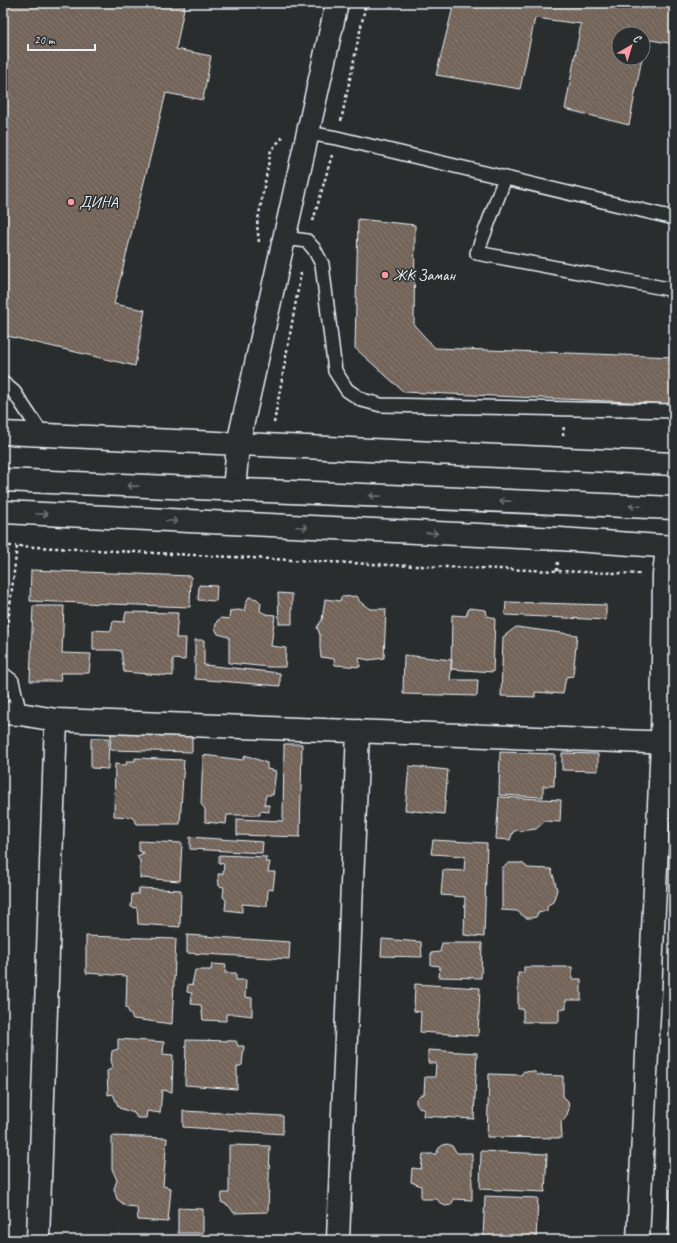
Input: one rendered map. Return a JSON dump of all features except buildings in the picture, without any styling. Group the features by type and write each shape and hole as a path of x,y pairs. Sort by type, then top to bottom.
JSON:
{"street":[{"path":"234,490 238,444 337,3"},
{"path":"3,433 674,464"},
{"path":"3,480 674,508"},
{"path":"3,512 560,539 671,547 664,575 668,743 638,1240"},
{"path":"12,713 56,720 358,730 668,743"},
{"path":"38,1240 56,720"},
{"path":"338,1240 358,730"}],"lane":[{"path":"308,133 337,138 674,218"},
{"path":"505,178 477,253 674,290"},
{"path":"285,238 307,240 322,264 335,371 347,390 362,400 381,405 674,412"},
{"path":"3,383 14,392 42,434"},
{"path":"3,674 12,681 12,713"}],"path":[{"path":"270,445 307,240 337,138 366,3"},
{"path":"260,246 257,224 271,150 283,137 284,130"},
{"path":"562,459 565,409"},
{"path":"3,546 390,565 664,575"},
{"path":"3,661 16,546"}],"place":[{"name":"ДИНА","path":"71,202"},
{"name":"ЖК Заман","path":"385,275"}]}
